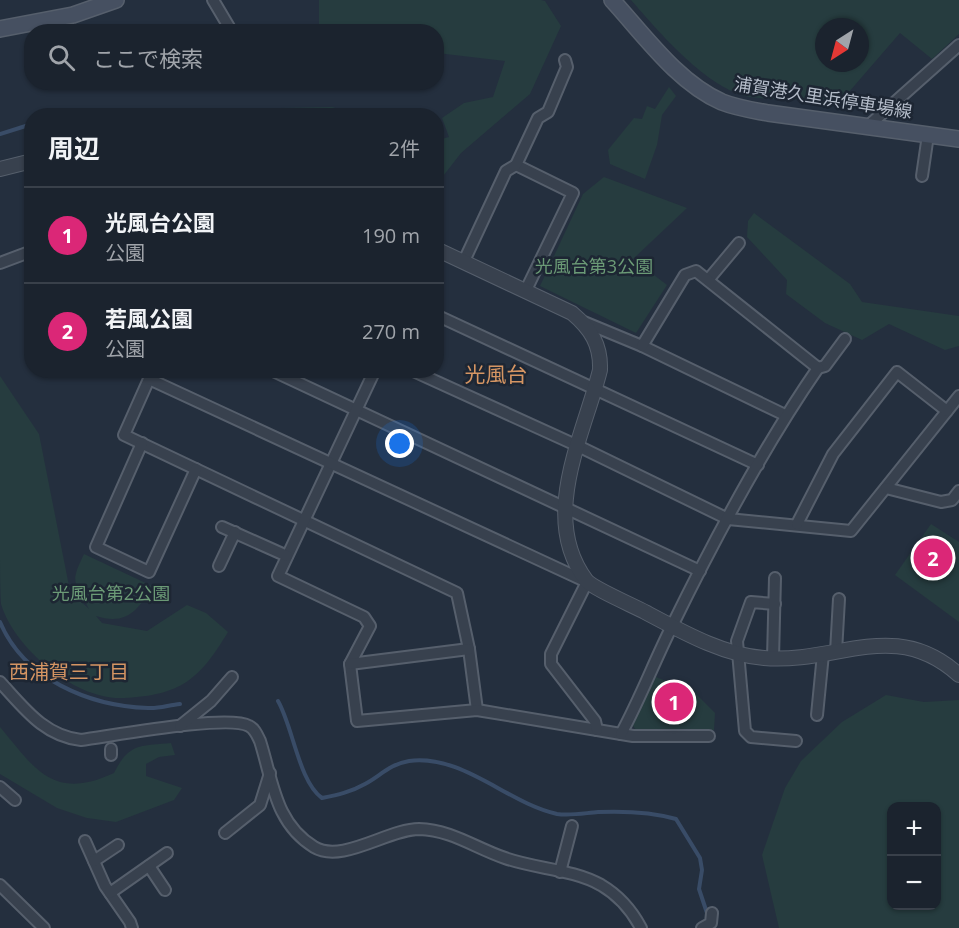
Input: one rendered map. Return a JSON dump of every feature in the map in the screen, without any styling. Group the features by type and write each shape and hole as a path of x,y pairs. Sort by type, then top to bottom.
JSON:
{"main road":[{"path":"26,24 73,15 116,0"},
{"name":"浦賀港久里浜停車場線","path":"612,0 670,64 719,100 748,109 959,139"},
{"path":"0,29 24,24"}],"street":[{"path":"213,0 227,24"},
{"path":"867,127 959,45"},
{"path":"464,261 506,171 516,165 538,118 548,112 567,67 565,60"},
{"path":"922,176 928,135"},
{"path":"0,169 24,163"},
{"path":"516,165 573,193 526,290"},
{"path":"708,280 739,243"},
{"path":"444,252 573,313 584,322 596,339 600,354 595,390 578,446 565,507 565,524 572,552 587,582"},
{"path":"0,262 24,254"},
{"path":"642,346 685,275 696,272 818,368"},
{"path":"444,319 758,465"},
{"path":"584,322 642,346 785,415"},
{"path":"621,734 700,571 785,415 818,368 825,366 845,339"},
{"path":"796,524 833,454 897,372 947,411"},
{"path":"150,378 123,435 457,593 469,650 477,710"},
{"path":"157,378 330,465 587,582 672,626 736,653 773,658 830,653 881,645 906,646 939,658 959,675"},
{"path":"289,378 700,571"},
{"path":"371,378 278,576 364,618 370,626 350,664 357,721 477,710 621,734 672,737 709,736"},
{"path":"429,378 578,446 728,519 851,531 959,396"},
{"path":"142,443 96,548 149,572 196,469"},
{"path":"886,488 941,502 952,500 959,491"},
{"path":"222,526 287,556"},
{"path":"219,566 235,532"},
{"path":"773,658 776,578"},
{"path":"587,582 551,654 550,664 595,721 597,730"},
{"path":"817,715 839,599"},
{"path":"775,604 751,602 737,641 736,653 745,731 751,737 796,741"},
{"path":"350,664 469,650"},
{"path":"180,726 211,702 232,677"},
{"path":"0,682 47,730 59,737 81,740 217,722 248,725 255,730 285,821 317,849 344,850 401,832 436,831 454,835 504,858 601,885 626,906 640,928"},
{"path":"225,833 260,805 270,773"},
{"path":"0,787 15,800"},
{"path":"560,872 572,826"},
{"path":"85,841 110,893 132,928"},
{"path":"94,861 118,845"},
{"path":"110,893 167,853"},
{"path":"149,866 165,890"},
{"path":"0,885 44,928"},
{"path":"702,928 711,923 712,913"}],"green space":[{"path":"319,0 541,0 545,1 561,26 530,94 461,153 444,175 444,138 449,137 444,117 464,103 493,97 505,61 444,54 444,24 319,24"},
{"path":"631,0 959,0 959,34 932,59 900,33 869,69 869,18 815,18 815,72 866,72 842,100 773,99 750,97 734,92 701,71 669,42"},
{"path":"669,87 676,96 662,115 657,145 645,179 610,164 608,150 634,118 642,119 647,106 655,109"},
{"path":"332,107 336,108 280,108"},
{"name":"光風台第3公園","path":"604,177 687,208 633,259 667,285 636,333 540,286 583,194"},
{"path":"754,213 850,284 862,302 959,316 959,346 945,350 889,324 862,340 825,323 786,294 787,280 747,237 748,221"},
{"name":"光風台第2公園","path":"0,376 39,434 70,591 89,609 77,587 75,577 84,554 152,586 142,602 130,614 116,619 96,616 102,623 147,631 187,605 206,613 228,632 208,662 186,682 160,693 124,698 105,697 86,691 49,669 19,638 8,621 1,604 0,591"},
{"path":"931,524 959,542 959,622 895,575"},
{"path":"656,677 694,692 715,713 714,730 637,732 632,724"},
{"path":"886,695 924,702 959,700 959,928 779,928 762,855 785,788 801,761 842,722"},
{"path":"0,727 24,756 48,777 76,784 93,781 114,773 125,756 136,748 171,743 175,755 159,757 146,764 146,776 182,788 174,800 116,822 87,818 57,808 0,774"}],"waterway":[{"path":"0,134 24,126"},
{"path":"0,622 11,642 25,659 42,674 61,686 103,702 126,706 152,708 180,704"},
{"path":"278,701 302,767 314,790 322,798 354,789 402,763 429,761 466,772 520,800 557,814 627,812 676,819 700,858 702,870 699,889 708,916"}],"place":[{"name":"若風公園","path":"933,558"},
{"name":"光風台公園","path":"674,702"}],"district":[{"name":"光風台","path":"496,375"},
{"name":"西浦賀三丁目","path":"69,672"}]}
